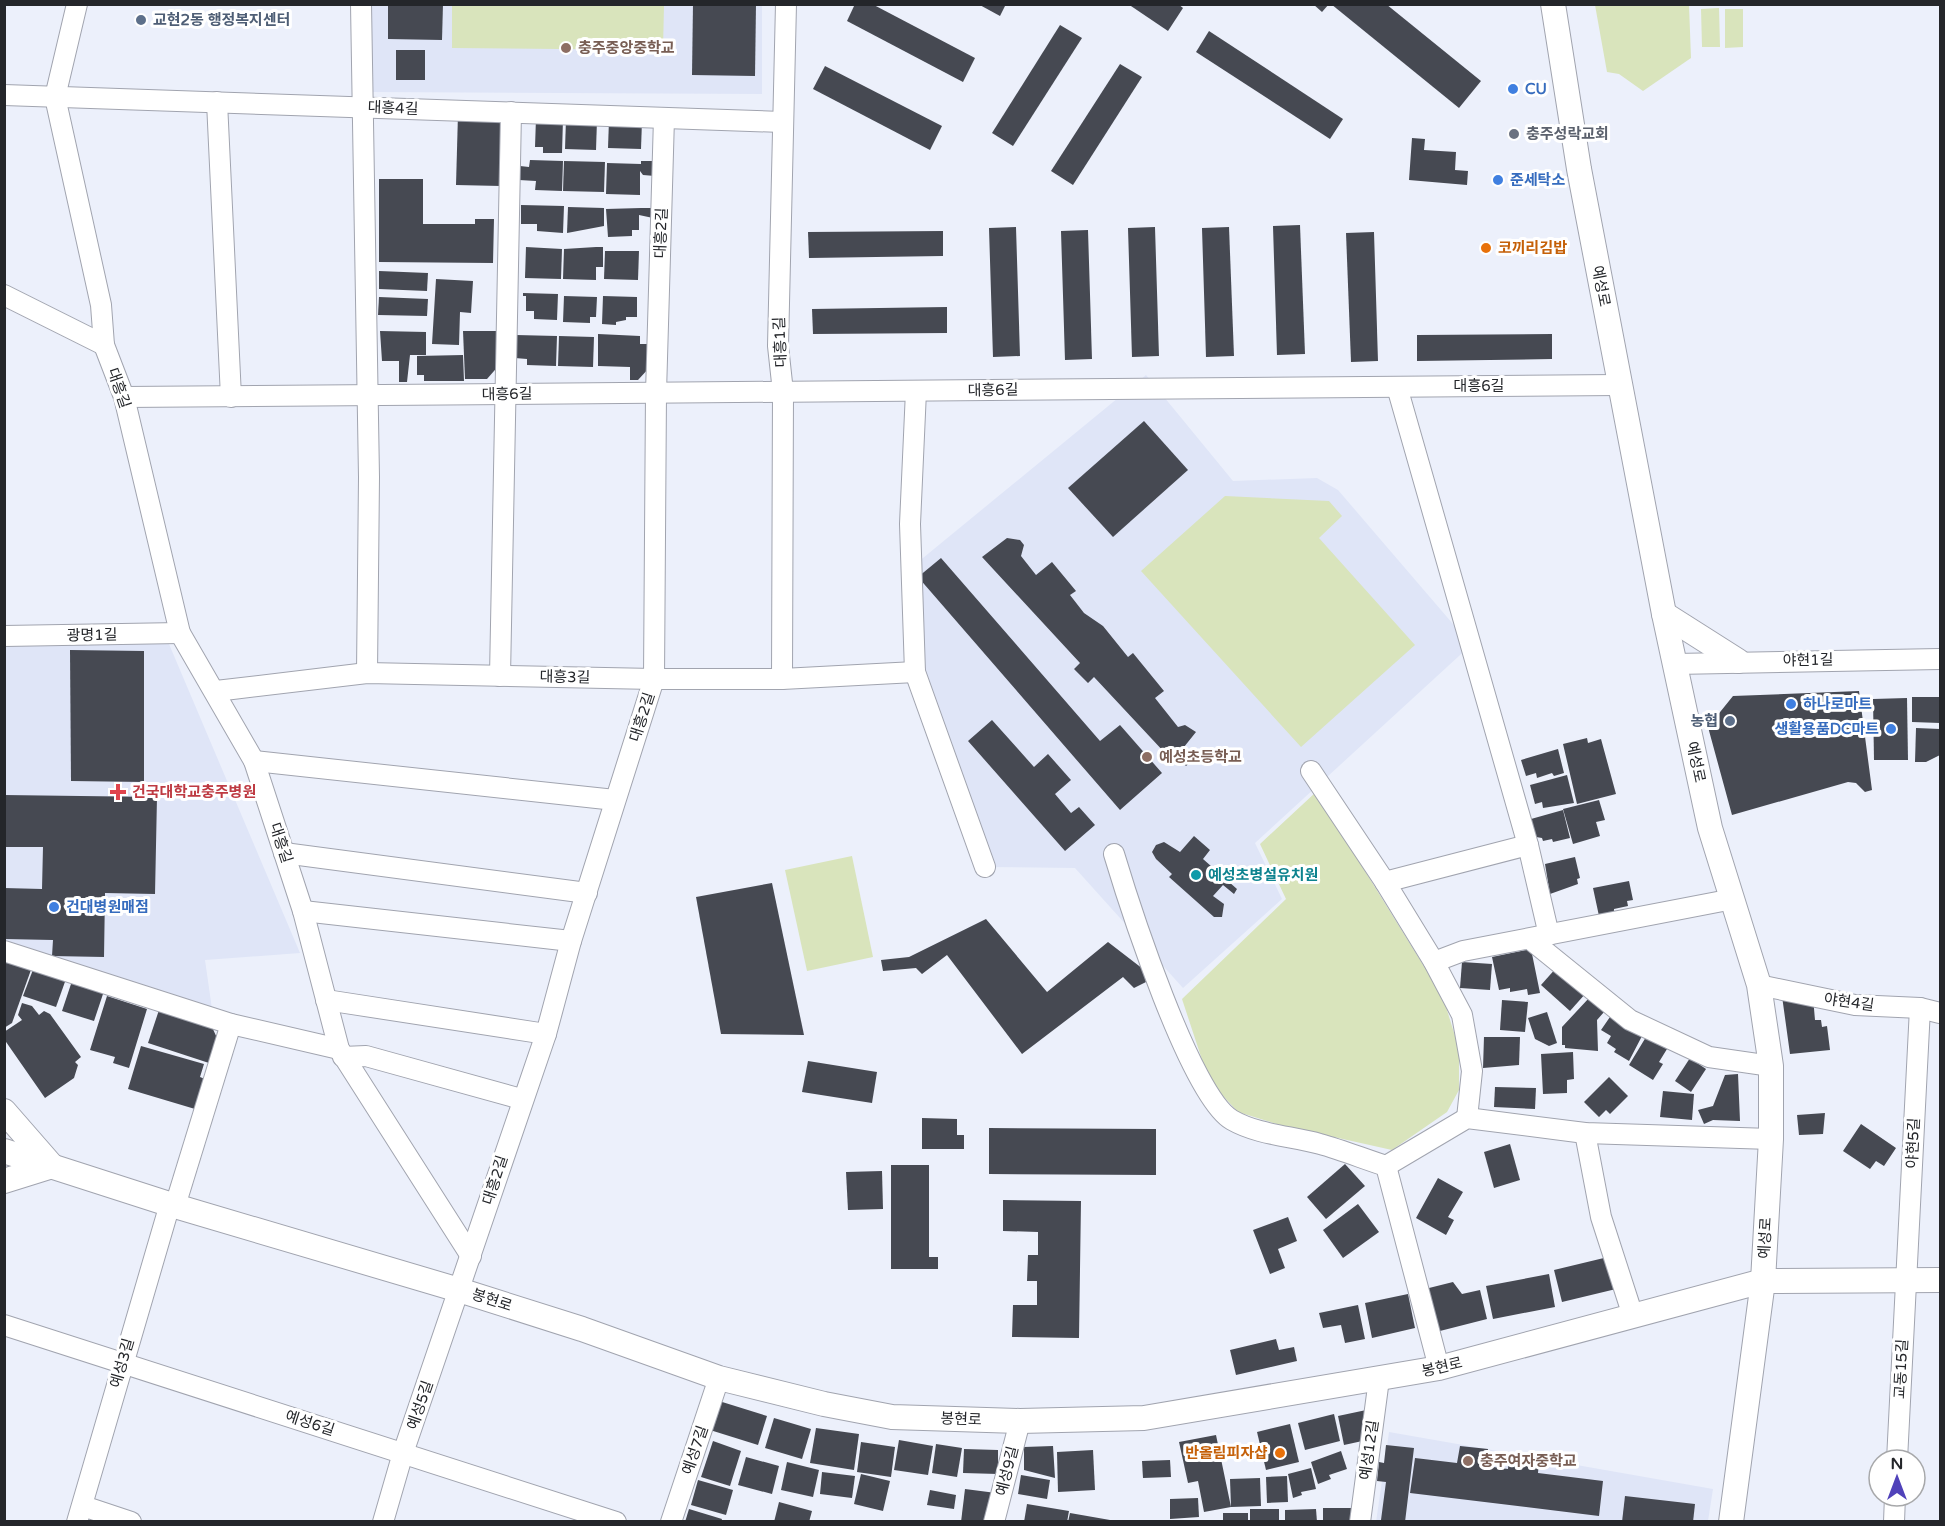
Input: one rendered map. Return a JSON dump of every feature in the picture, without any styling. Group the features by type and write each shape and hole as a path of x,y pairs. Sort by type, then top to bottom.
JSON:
{"street":[{"name":"대흥길","path":"76,4 55,97 101,305 104,345 124,398 180,633 216,691 254,761 303,911 341,1053 471,1256"},
{"path":"361,4 367,396 367,673"},
{"name":"대흥1길","path":"782,679 783,392 778,346 786,4"},
{"name":"예성로","path":"1553,4 1579,169 1664,614 1710,828 1759,985 1771,1066 1771,1139 1763,1281 1731,1521"},
{"name":"대흥4길","path":"4,95 782,122"},
{"path":"217,102 231,396"},
{"path":"500,676 511,112"},
{"name":"대흥2길","path":"459,1290 521,1099 546,1034 571,941 654,680 656,393 664,118"},
{"path":"4,295 104,345"},
{"name":"대흥6길","path":"124,398 1619,385"},
{"path":"1397,387 1528,845 1540,937 1630,1020 1709,1058 1771,1066"},
{"path":"916,391 910,524 915,672 985,867"},
{"path":"1664,614 1738,661"},
{"name":"광명1길","path":"4,636 180,633"},
{"name":"야현1길","path":"1675,664 1941,658"},
{"name":"대흥3길","path":"216,691 367,673 654,680 782,679 915,672"},
{"path":"254,761 615,800"},
{"path":"1311,771 1385,882 1434,962 1462,1015 1472,1071 1467,1118"},
{"path":"1385,882 1528,845"},
{"path":"284,853 587,893"},
{"path":"1114,854 1135,925 1196,1071 1209,1097 1231,1120 1260,1131 1321,1144 1386,1166 1467,1118 1584,1133 1771,1139"},
{"path":"1434,962 1463,951 1732,899"},
{"path":"303,911 571,941"},
{"path":"4,951 231,1024 341,1053 366,1056 521,1099"},
{"name":"야현4길","path":"1759,985 1855,1005 1920,1008 1941,1012"},
{"path":"326,1000 546,1034"},
{"name":"야현5길","path":"1906,1278 1920,1008"},
{"name":"예성3길","path":"80,1514 122,1363 231,1024"},
{"path":"4,1111 52,1166 4,1181"},
{"path":"1584,1133 1600,1217 1633,1316"},
{"name":"봉현로","path":"4,1151 172,1205 582,1329 719,1378 824,1404 892,1417 1020,1421 1144,1418 1439,1368 1763,1281 1906,1278 1941,1280"},
{"path":"1386,1166 1439,1368"},
{"name":"교동15길","path":"1898,1448 1906,1278"},
{"name":"예성5길","path":"383,1521 403,1453 459,1290"},
{"name":"예성6길","path":"4,1325 616,1521"},
{"name":"예성7길","path":"671,1521 719,1378"},
{"name":"예성12길","path":"1360,1521 1379,1379"},
{"name":"예성9길","path":"994,1521 1020,1421"},
{"path":"80,1514 131,1521"}],"shaded area":[{"name":"충주중앙중학교","path":"371,5 762,5 762,94 371,92"},
{"name":"예성초등학교","path":"1146,375 1233,481 1317,478 1338,490 1471,645 1255,843 1282,899 1183,988 1075,868 985,867 915,672 912,567"},
{"name":"건국대학교충주병원","path":"5,644 169,644 300,953 205,960 212,1009 5,940"},
{"name":"충주여자중학교","path":"1389,1432 1713,1489 1708,1521 1376,1522"}],"green space":[{"path":"452,5 664,5 663,50 452,48"},
{"path":"1595,5 1689,5 1691,58 1643,91 1619,74 1607,72"},
{"path":"1719,8 1720,47 1702,47 1701,9"},
{"path":"1725,9 1743,9 1743,47 1725,48"},
{"path":"1225,496 1329,501 1342,516 1319,538 1415,645 1301,747 1141,571"},
{"path":"1316,792 1443,997 1459,1049 1459,1090 1447,1112 1392,1150 1280,1125 1238,1112 1209,1081 1182,999 1286,899 1260,844"},
{"path":"852,856 873,957 807,971 785,870"}],"building":[{"path":"388,4 443,4 442,40 388,39"},
{"path":"693,4 756,4 755,76 692,75"},
{"path":"855,4 872,4 975,58 963,82 847,21"},
{"path":"978,4 1006,4 1000,16"},
{"path":"1128,4 1178,4 1183,8 1168,31"},
{"path":"1313,4 1329,4 1322,12"},
{"path":"1331,4 1386,4 1481,81 1459,108"},
{"path":"1060,25 1082,38 1013,146 992,133"},
{"path":"1209,31 1343,119 1330,139 1196,52"},
{"path":"396,50 425,50 425,80 396,80"},
{"path":"1120,64 1142,77 1073,185 1051,171"},
{"path":"825,66 942,126 930,150 813,89"},
{"path":"458,114 494,115 503,124 501,186 456,185"},
{"path":"536,118 563,119 562,153 543,153 543,147 535,147"},
{"path":"566,119 597,120 596,150 565,149"},
{"path":"609,120 642,121 641,149 608,148"},
{"path":"1412,138 1425,139 1424,150 1456,152 1455,170 1468,171 1467,185 1409,180"},
{"path":"530,160 563,161 562,191 535,190 536,181 519,180 520,166 529,167"},
{"path":"564,161 605,162 604,192 563,191"},
{"path":"641,161 655,161 655,176 643,175 640,171 640,195 606,194 607,163 641,164"},
{"path":"379,179 423,179 423,224 475,224 475,219 494,219 493,263 379,262"},
{"path":"521,205 564,206 563,233 537,231 537,224 521,224"},
{"path":"568,207 604,208 604,226 567,233"},
{"path":"653,208 653,218 639,215 639,230 632,230 632,236 608,237 606,209"},
{"path":"1300,225 1305,354 1277,355 1273,226"},
{"path":"1016,227 1020,356 993,357 989,228"},
{"path":"1155,227 1159,356 1132,357 1128,228"},
{"path":"1229,227 1234,356 1206,357 1202,228"},
{"path":"1088,230 1092,359 1065,360 1061,231"},
{"path":"943,231 943,256 809,258 808,232"},
{"path":"1374,232 1378,361 1351,362 1346,233"},
{"path":"526,247 562,249 561,279 525,278"},
{"path":"603,247 603,267 596,267 596,280 563,279 564,249"},
{"path":"605,251 639,251 638,280 604,279"},
{"path":"379,271 428,273 427,291 379,289"},
{"path":"436,279 473,281 471,313 460,312 459,345 432,344"},
{"path":"523,293 558,294 557,320 534,319 534,311 526,311 526,296 523,296"},
{"path":"564,296 597,297 596,317 590,317 590,323 563,322"},
{"path":"603,296 637,297 637,317 626,317 626,320 616,322 616,325 602,324"},
{"path":"379,297 428,299 427,316 378,315"},
{"path":"947,307 947,333 813,334 812,309"},
{"path":"380,331 426,332 426,355 410,355 407,382 399,382 399,361 382,361"},
{"path":"463,331 501,331 501,363 487,379 465,379"},
{"path":"598,334 640,336 640,344 649,344 649,368 638,380 630,380 630,367 598,366"},
{"path":"1552,334 1552,359 1417,361 1417,335"},
{"path":"516,335 557,336 556,366 527,365 527,359 515,358"},
{"path":"559,336 594,337 593,367 558,366"},
{"path":"463,355 464,381 424,381 424,375 417,375 417,356"},
{"path":"1144,421 1188,470 1113,537 1068,488"},
{"path":"1007,538 1020,540 1024,545 1021,556 1036,575 1052,562 1076,591 1070,595 1084,613 1103,626 1128,657 1133,653 1164,691 1155,698 1178,727 1185,725 1196,732 1184,747 1195,758 1186,766 1170,749 1165,753 1094,677 1088,683 1074,669 1080,663 982,557"},
{"path":"941,558 1100,741 1120,725 1162,773 1120,810 918,577"},
{"path":"70,650 144,651 144,782 71,781"},
{"path":"1859,691 1872,790 1865,792 1856,783 1848,782 1732,815 1708,727 1733,696"},
{"path":"1912,697 1940,697 1940,723 1912,722"},
{"path":"1907,698 1908,760 1874,760 1873,699"},
{"path":"992,720 1034,767 1048,754 1071,780 1055,794 1071,813 1079,807 1095,825 1065,851 968,741"},
{"path":"1916,728 1940,729 1940,755 1926,762 1915,762"},
{"path":"1587,738 1588,743 1601,739 1616,794 1577,804 1563,744"},
{"path":"1558,749 1564,773 1554,776 1552,773 1537,778 1536,773 1526,776 1521,760"},
{"path":"1567,775 1574,803 1543,808 1542,802 1535,804 1530,785"},
{"name":"건국대학교충주병원","path":"4,795 157,797 155,894 105,893 104,957 52,956 53,940 4,939 4,888 42,889 43,847 4,847"},
{"path":"1599,800 1605,820 1596,822 1600,836 1573,844 1563,809"},
{"path":"1563,810 1570,838 1553,842 1552,839 1543,841 1542,838 1536,837 1531,819"},
{"name":"예성초병설유치원","path":"1194,836 1210,850 1203,859 1237,889 1234,894 1223,885 1213,896 1224,904 1222,917 1214,917 1169,877 1172,874 1152,852 1156,845 1164,842 1180,852"},
{"path":"1575,857 1580,878 1577,879 1578,884 1550,894 1545,864"},
{"path":"1629,881 1633,900 1627,901 1628,906 1614,909 1614,913 1599,916 1593,888"},
{"path":"772,883 804,1035 721,1034 696,897"},
{"path":"986,919 1047,992 1108,942 1143,969 1146,982 1134,988 1123,977 1022,1054 947,955 922,974 916,968 883,971 881,960 909,957"},
{"path":"1531,949 1540,993 1528,995 1527,989 1510,992 1510,988 1499,990 1492,957"},
{"path":"4,958 32,967 12,1023 4,1028"},
{"path":"1462,962 1492,964 1490,990 1460,988"},
{"path":"34,967 66,979 56,1007 23,996"},
{"path":"1557,967 1586,993 1570,1011 1541,985"},
{"path":"72,981 104,991 94,1021 62,1011"},
{"path":"107,996 147,1009 129,1068 113,1063 115,1057 90,1050"},
{"path":"1782,996 1813,997 1815,1020 1821,1020 1822,1027 1827,1026 1830,1050 1790,1054"},
{"path":"1589,998 1604,1012 1597,1020 1598,1051 1565,1048 1565,1045 1562,1045 1562,1027"},
{"path":"1502,1000 1528,1002 1525,1032 1500,1030"},
{"path":"22,1003 32,1006 39,1015 44,1011 50,1014 81,1057 75,1062 78,1065 74,1078 45,1098 4,1039 4,1032 22,1020 18,1015"},
{"path":"159,1010 212,1027 217,1038 209,1063 148,1043"},
{"path":"1547,1012 1557,1043 1549,1046 1535,1039 1528,1018"},
{"path":"1612,1014 1642,1036 1629,1061 1614,1052 1616,1049 1607,1043 1611,1036 1601,1030"},
{"path":"1484,1037 1520,1037 1519,1065 1483,1068"},
{"path":"1646,1037 1667,1049 1659,1062 1663,1064 1653,1080 1629,1065"},
{"path":"141,1046 204,1064 200,1077 205,1079 195,1109 128,1089"},
{"path":"1573,1052 1574,1079 1567,1080 1567,1093 1543,1094 1541,1054"},
{"path":"1690,1058 1706,1069 1691,1092 1675,1081"},
{"path":"808,1061 877,1072 872,1103 802,1092"},
{"path":"1738,1074 1740,1121 1713,1120 1704,1124 1698,1110 1713,1106 1725,1075"},
{"path":"1609,1077 1628,1096 1610,1114 1606,1110 1599,1117 1584,1102"},
{"path":"1495,1087 1536,1088 1535,1109 1494,1107"},
{"path":"1663,1091 1694,1094 1692,1120 1660,1117"},
{"path":"1825,1113 1823,1134 1799,1135 1797,1115"},
{"path":"922,1118 957,1119 957,1135 964,1135 964,1149 922,1149"},
{"path":"1861,1124 1896,1148 1884,1166 1876,1161 1870,1169 1843,1151"},
{"path":"989,1128 1156,1129 1156,1175 989,1174"},
{"path":"1510,1144 1520,1180 1494,1188 1484,1152"},
{"path":"1345,1164 1365,1186 1326,1219 1307,1197"},
{"path":"891,1165 929,1165 929,1257 938,1257 938,1269 891,1269"},
{"path":"882,1171 883,1209 848,1210 846,1172"},
{"path":"1438,1178 1463,1192 1448,1217 1454,1220 1446,1235 1416,1218"},
{"path":"1003,1200 1081,1201 1079,1338 1012,1337 1013,1305 1037,1305 1037,1281 1027,1281 1028,1255 1038,1255 1038,1232 1003,1231"},
{"path":"1358,1204 1379,1232 1343,1258 1323,1230"},
{"path":"1288,1217 1297,1241 1278,1249 1285,1268 1270,1274 1253,1230"},
{"path":"1608,1257 1616,1289 1562,1302 1554,1270"},
{"path":"1549,1274 1555,1307 1493,1319 1486,1286"},
{"path":"1453,1282 1462,1294 1480,1290 1487,1319 1436,1332 1425,1289"},
{"path":"1408,1294 1415,1328 1372,1338 1365,1303"},
{"path":"1358,1305 1365,1339 1345,1343 1341,1325 1323,1328 1319,1313"},
{"path":"1276,1339 1279,1350 1294,1347 1297,1361 1236,1375 1230,1350"},
{"path":"719,1401 767,1416 758,1445 710,1430"},
{"path":"1371,1409 1367,1440 1344,1445 1338,1416"},
{"path":"1334,1414 1340,1441 1305,1450 1298,1423"},
{"path":"774,1418 811,1429 802,1459 765,1448"},
{"path":"1290,1424 1299,1462 1266,1470 1257,1432"},
{"path":"816,1428 859,1434 854,1470 810,1463"},
{"path":"1216,1435 1231,1507 1204,1512 1198,1481 1188,1483 1179,1442"},
{"path":"899,1440 933,1446 928,1475 894,1470"},
{"path":"713,1441 741,1451 730,1486 701,1477"},
{"path":"861,1442 895,1447 891,1477 857,1472"},
{"path":"936,1444 962,1448 957,1477 932,1473"},
{"path":"1386,1445 1414,1448 1405,1522 1381,1520 1386,1482 1377,1481 1379,1462 1384,1463"},
{"path":"1053,1446 1055,1478 1024,1470 1024,1447"},
{"path":"1460,1446 1488,1449 1486,1466 1508,1469 1509,1458 1539,1461 1538,1473 1603,1481 1599,1516 1410,1493 1415,1458 1457,1463"},
{"path":"964,1449 998,1450 998,1474 963,1473"},
{"path":"1093,1450 1095,1490 1058,1492 1057,1452"},
{"path":"1341,1451 1347,1469 1329,1475 1331,1479 1318,1484 1311,1462"},
{"path":"746,1457 779,1466 772,1494 738,1485"},
{"path":"1170,1460 1171,1477 1143,1478 1142,1461"},
{"path":"787,1462 819,1470 813,1497 781,1490"},
{"path":"1311,1468 1316,1489 1301,1492 1302,1495 1293,1498 1288,1474"},
{"path":"822,1472 855,1476 852,1498 820,1494"},
{"path":"861,1474 890,1481 883,1511 854,1504"},
{"path":"1021,1475 1050,1480 1047,1499 1018,1494"},
{"path":"1287,1476 1288,1502 1267,1503 1266,1477"},
{"path":"1260,1478 1261,1506 1231,1507 1230,1479"},
{"path":"698,1480 733,1490 726,1515 691,1505"},
{"path":"965,1489 996,1493 991,1522 961,1522"},
{"path":"930,1490 956,1495 954,1509 927,1505"},
{"path":"1625,1496 1695,1504 1693,1522 1622,1522"},
{"path":"1198,1498 1199,1517 1170,1519 1170,1499"},
{"path":"779,1502 812,1511 809,1522 774,1522"},
{"path":"1027,1504 1069,1511 1067,1522 1024,1522"},
{"path":"1323,1508 1355,1508 1355,1522 1323,1522"},
{"path":"689,1509 722,1519 721,1522 685,1522"},
{"path":"1250,1509 1279,1509 1279,1522 1250,1522"},
{"path":"1316,1509 1317,1522 1285,1522 1285,1510"},
{"path":"1070,1513 1110,1520 1110,1522 1068,1522"},
{"path":"1223,1513 1248,1513 1248,1522 1223,1522"}],"place":[{"name":"교현2동 행정복지센터","path":"141,20"},
{"name":"충주중앙중학교","path":"566,48"},
{"name":"CU","path":"1513,89"},
{"name":"충주성락교회","path":"1514,134"},
{"name":"준세탁소","path":"1498,180"},
{"name":"코끼리김밥","path":"1486,248"},
{"name":"하나로마트","path":"1791,704"},
{"name":"농협","path":"1730,721"},
{"name":"생활용품DC마트","path":"1891,729"},
{"name":"예성초등학교","path":"1147,757"},
{"name":"건국대학교충주병원","path":"118,792"},
{"name":"예성초병설유치원","path":"1196,875"},
{"name":"건대병원매점","path":"54,907"},
{"name":"반올림피자샵","path":"1280,1453"},
{"name":"충주여자중학교","path":"1468,1461"}]}
